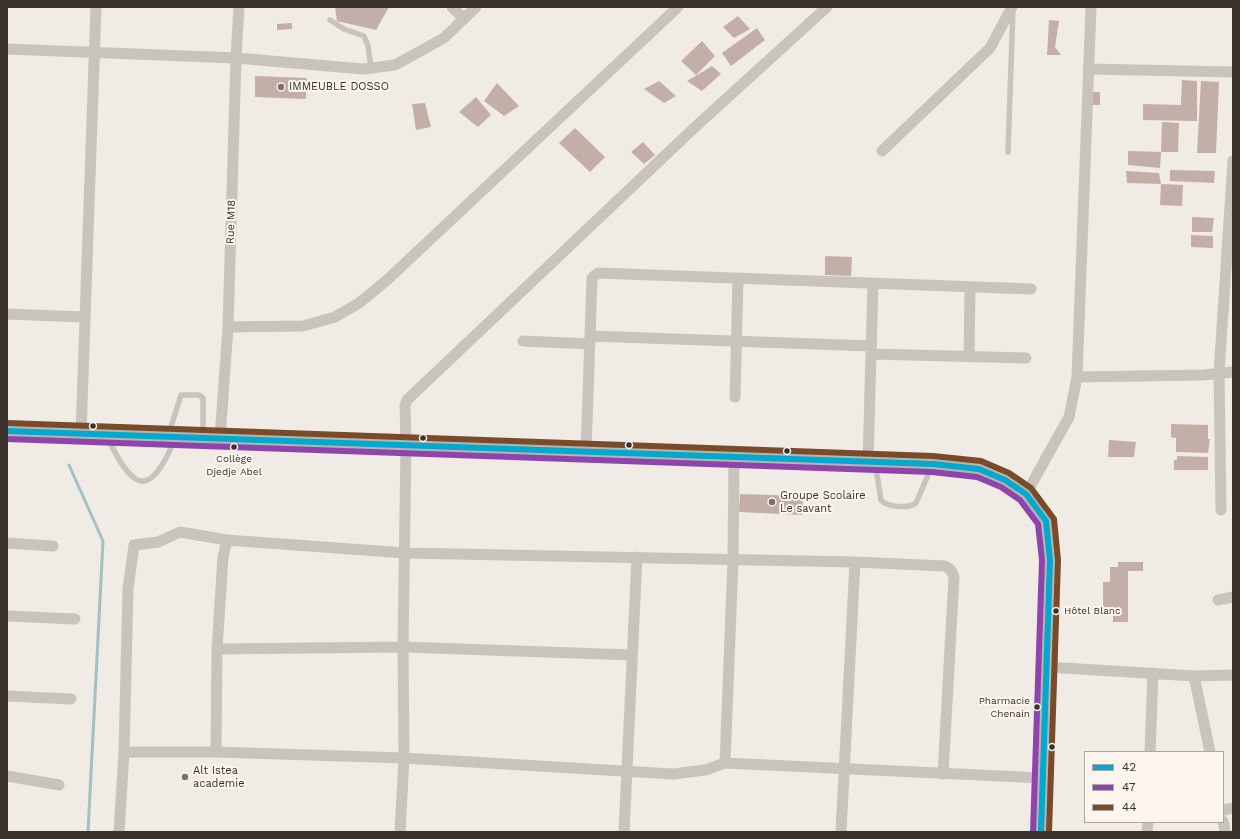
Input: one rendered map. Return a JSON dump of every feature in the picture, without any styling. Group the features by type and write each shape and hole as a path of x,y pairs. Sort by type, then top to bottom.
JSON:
{"street":[{"path":"81,433 96,7"},
{"name":"Rue M18","path":"220,438 228,327 236,58 239,7"},
{"path":"452,7 464,19"},
{"path":"7,49 236,58 363,69 395,64 444,38 476,7"},
{"path":"228,327 303,326 334,317 359,303 392,276 678,7"},
{"path":"400,832 404,758 403,647 406,444 405,406 407,400 693,129 827,7"},
{"path":"882,151 990,48 1013,7"},
{"path":"1026,494 1069,417 1077,377 1091,7"},
{"path":"1089,69 1233,72"},
{"path":"1221,510 1219,373 1233,161"},
{"path":"586,452 592,278 598,273 1031,289"},
{"path":"735,397 738,278"},
{"path":"872,462 871,350 873,283"},
{"path":"969,357 970,286"},
{"path":"7,314 84,318"},
{"path":"523,341 590,340 737,342 969,357 1026,358"},
{"path":"1077,377 1233,372"},
{"path":"7,431 406,444 932,464 979,469 1005,480 1026,494 1046,521 1050,560 1041,832"},
{"path":"725,763 733,560 734,457"},
{"path":"118,832 124,752 128,589 134,545 158,542 180,532 227,540 405,553 855,562 945,566 951,570 954,577 943,774"},
{"path":"216,752 217,649 223,557 227,540"},
{"path":"7,543 53,546"},
{"path":"624,832 637,557"},
{"path":"841,832 846,768 855,562"},
{"path":"1218,600 1233,597"},
{"path":"7,616 75,619"},
{"path":"217,649 403,647 632,655"},
{"path":"1047,667 1194,676 1233,675"},
{"path":"1150,751 1153,673"},
{"path":"1194,676 1210,751"},
{"path":"7,696 71,699"},
{"path":"124,752 216,752 404,758 627,773 686,774 705,770 725,763 1043,778"},
{"path":"7,776 59,785"}],"lane":[{"path":"1008,152 1013,7"},
{"path":"330,20 344,29 364,36 368,46 370,68"},
{"path":"106,434 117,459 126,472 134,480 141,482 149,480 158,471 167,458 181,395 199,395 203,398 203,437"},
{"path":"872,462 881,500 885,504 910,506 916,503 932,464"}],"building":[{"path":"335,7 389,7 376,30 337,21"},
{"path":"738,16 750,29 734,38 723,27"},
{"path":"1049,20 1059,21 1055,47 1061,55 1047,55"},
{"path":"292,23 292,29 277,30 277,24"},
{"path":"757,28 765,40 731,66 722,53"},
{"path":"702,41 715,56 696,75 681,61"},
{"path":"712,66 721,74 702,91 687,81"},
{"name":"IMMEUBLE DOSSO","path":"255,76 307,78 306,99 255,97"},
{"path":"1182,80 1197,81 1197,121 1143,120 1143,104 1181,105"},
{"path":"659,81 676,96 664,103 644,89"},
{"path":"1201,81 1219,82 1216,153 1197,153"},
{"path":"497,83 519,106 504,116 484,101"},
{"path":"1093,92 1100,92 1100,105 1092,105"},
{"path":"476,97 491,115 478,127 459,112"},
{"path":"425,103 431,127 416,130 412,104"},
{"path":"1162,122 1179,123 1178,152 1161,152"},
{"path":"575,128 605,157 590,172 559,143"},
{"path":"643,142 655,155 644,164 631,152"},
{"path":"1128,151 1161,152 1160,168 1128,165"},
{"path":"1170,170 1215,171 1214,183 1170,181"},
{"path":"1126,171 1159,173 1161,184 1127,183"},
{"path":"1161,184 1183,185 1182,206 1160,205"},
{"path":"1192,217 1214,218 1212,232 1192,232"},
{"path":"1191,235 1213,236 1213,248 1191,247"},
{"path":"825,256 852,257 851,276 825,275"},
{"path":"1171,424 1208,425 1208,439 1210,439 1208,453 1176,452 1176,438 1171,437"},
{"path":"1109,440 1136,442 1134,457 1108,457"},
{"path":"1177,456 1208,457 1208,470 1174,470 1174,460 1177,460"},
{"path":"740,494 803,496 802,515 739,512"},
{"path":"1118,562 1143,562 1143,571 1128,571 1128,622 1113,622 1113,615 1103,615 1103,582 1110,582 1110,567 1118,567"}],"waterway":[{"path":"69,465 103,541 88,832"}],"transit line":[{"name":"44","path":"7,423 933,456 981,461 1009,473 1031,488 1054,519 1058,560 1049,832"},
{"name":"42","path":"7,431 933,464 979,469 1005,480 1026,494 1046,521 1050,560 1041,832"},
{"name":"47","path":"7,439 932,472 977,477 1001,487 1020,500 1038,524 1042,560 1033,832"}],"place":[{"name":"IMMEUBLE DOSSO","path":"281,87"},
{"name":"Collège Djedje Abel","path":"234,447"},
{"name":"Groupe Scolaire Le savant","path":"772,502"},
{"name":"Hôtel Blanc","path":"1056,611"},
{"name":"Pharmacie Chenain","path":"1037,707"},
{"name":"Alt Istea academie","path":"185,777"}]}
